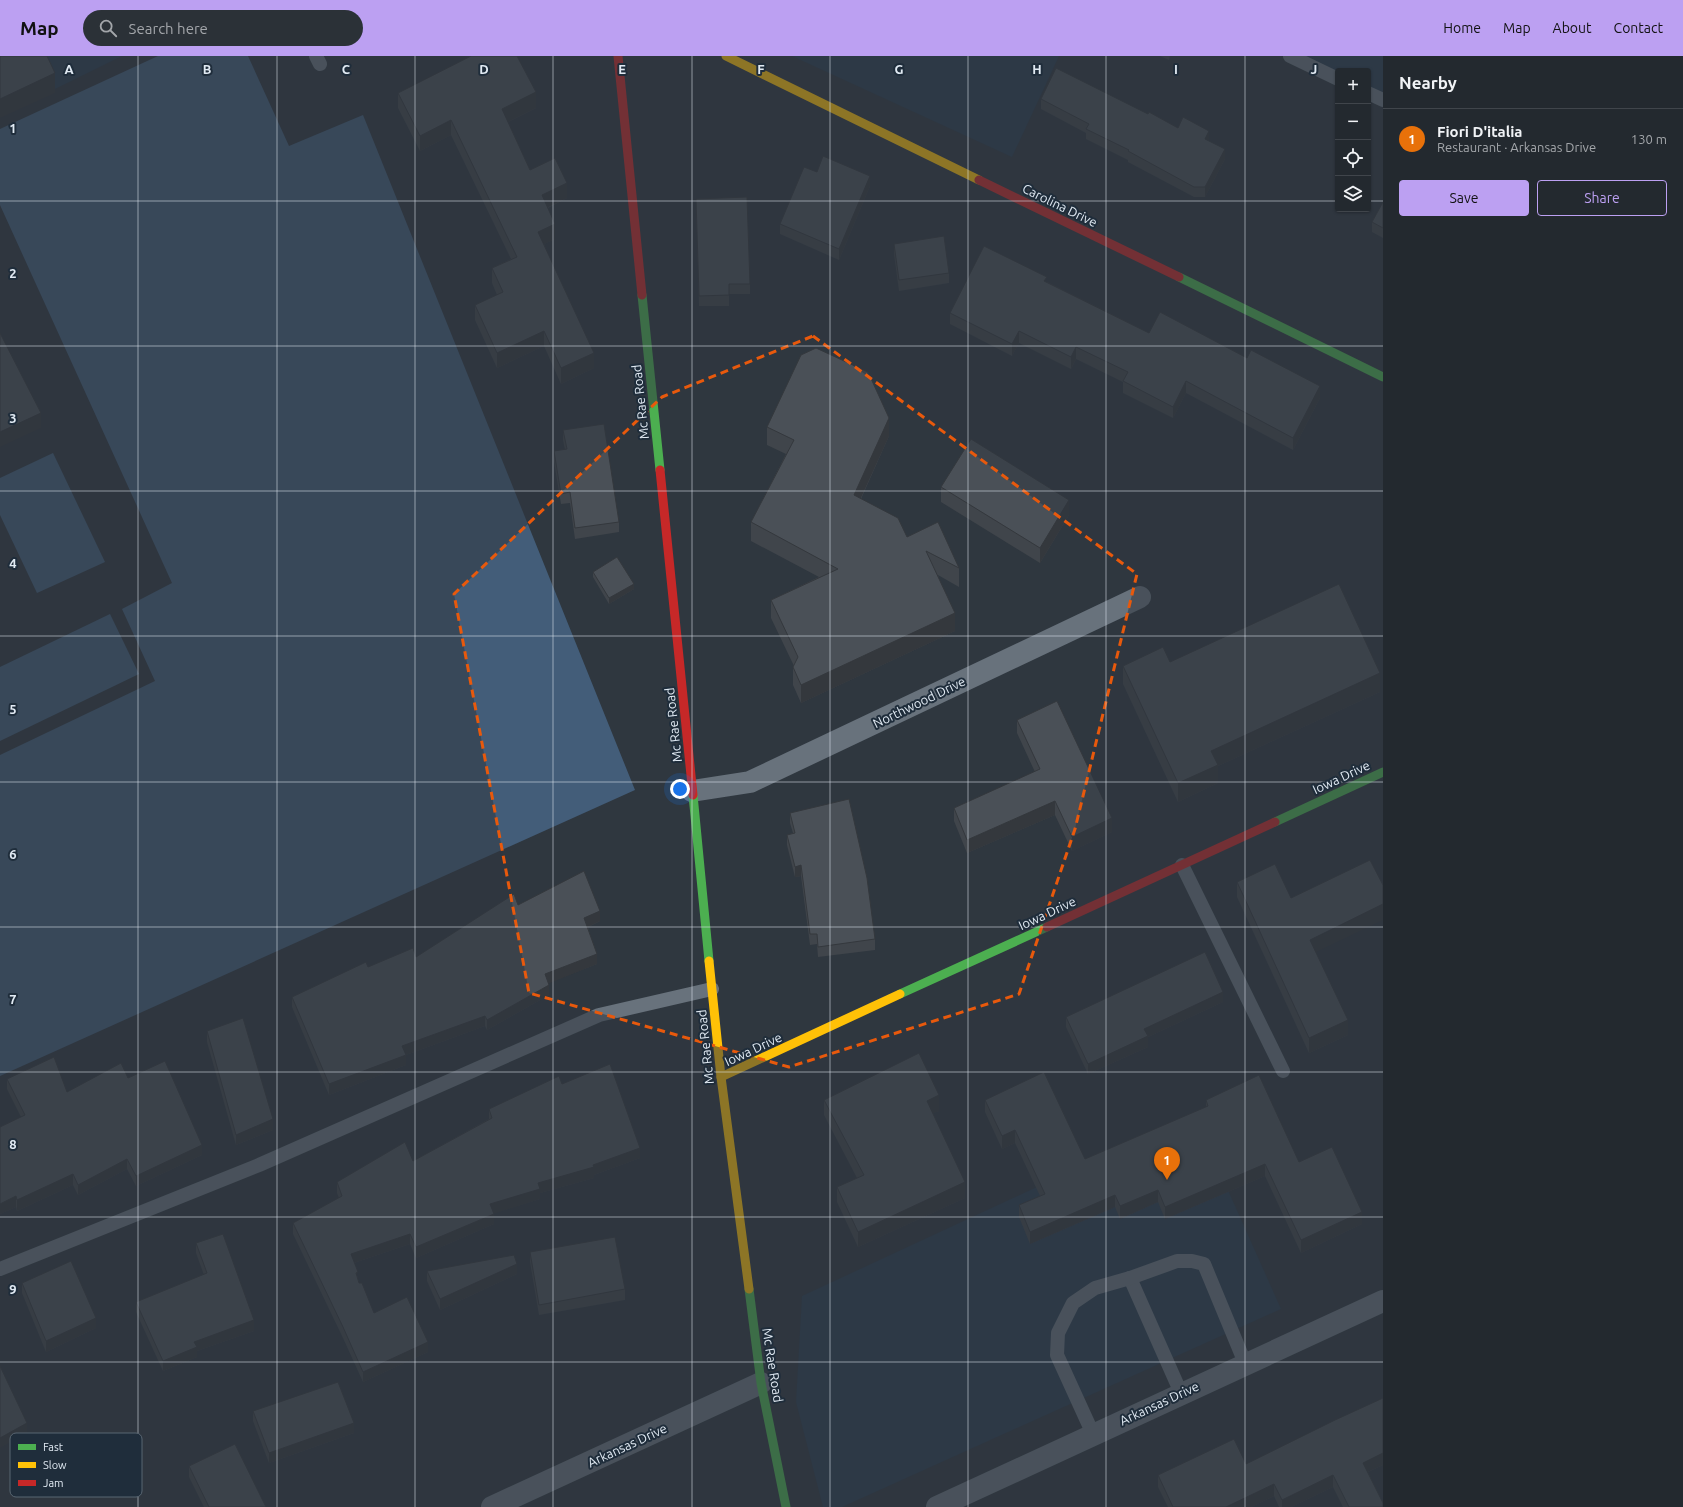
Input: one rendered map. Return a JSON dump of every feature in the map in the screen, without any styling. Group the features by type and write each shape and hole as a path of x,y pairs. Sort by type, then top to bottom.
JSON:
{"street":[{"name":"Mc Rae Road","path":"618,56 721,1078 761,1383 786,1507"},
{"name":"Carolina Drive","path":"726,56 1383,377"},
{"name":"Northwood Drive","path":"692,791 750,782 1140,596"},
{"name":"Iowa Drive","path":"721,1078 1383,772"},
{"name":"Arkansas Drive","path":"937,1507 1245,1363 1383,1301"},
{"name":"Arkansas Drive","path":"492,1507 761,1383"}],"lane":[{"path":"1290,56 1335,78"},
{"path":"1371,94 1383,100"},
{"path":"1182,865 1283,1071"},
{"path":"0,1269 259,1165 599,1015 712,989"},
{"path":"1093,1434 1057,1355 1058,1333 1073,1303 1095,1288 1130,1278 1177,1261 1192,1261 1204,1264 1245,1363"},
{"path":"1130,1278 1181,1393"}],"highlighted area":[{"path":"813,336 1137,574 1075,829 1019,994 789,1067 529,993 454,594 662,397"}],"shaded area":[{"path":"0,56 122,56 0,116"},
{"path":"158,56 248,56 289,146 363,115 635,790 0,1076 0,755 155,681 122,609 172,583 0,205 0,129"},
{"path":"792,56 1059,56 1012,157"},
{"path":"1293,56 1383,56 1383,96 1371,90 1371,68 1335,68 1335,75"},
{"path":"53,453 105,562 37,593 0,515 0,478"},
{"path":"110,614 139,674 0,741 0,667"},
{"path":"1194,1114 1281,1309 842,1507 823,1507 796,1402 802,1296"}],"building":[{"path":"0,56 47,56 55,73 0,99"},
{"path":"471,56 517,56 536,92 502,109 530,170 555,158 567,183 542,195 555,224 538,232 594,353 561,368 544,331 497,353 475,305 503,292 492,268 517,257 451,120 420,136 398,93"},
{"path":"1056,68 1148,114 1149,112 1178,128 1183,117 1209,131 1205,139 1225,149 1205,187 1194,187 1128,151 1129,150 1086,129 1089,124 1041,99"},
{"path":"823,156 870,176 839,249 780,224 804,167 817,172"},
{"path":"747,197 750,284 729,284 729,295 699,296 696,199"},
{"path":"1383,202 1383,228 1372,222"},
{"path":"944,236 949,273 899,280 894,244"},
{"path":"984,246 1047,277 1044,281 1149,333 1160,312 1247,358 1251,350 1320,386 1293,438 1186,381 1173,407 1123,381 1128,372 1076,347 1071,357 1019,331 1012,344 950,313"},
{"path":"0,333 41,413 0,432"},
{"path":"816,348 868,372 889,418 854,495 898,518 907,537 938,522 959,568 926,551 955,613 801,685 793,667 798,657 771,600 838,569 751,522 794,440 767,427 801,355"},
{"path":"604,424 619,522 575,528 570,492 561,494 554,451 567,449 563,430"},
{"path":"971,439 1069,500 1040,548 941,487"},
{"path":"617,557 634,584 609,598 593,572"},
{"path":"1339,584 1380,673 1211,751 1218,765 1178,783 1123,666 1163,647 1170,662"},
{"path":"1057,701 1112,818 1072,837 1055,801 967,840 954,808 1040,769 1017,720"},
{"path":"849,799 867,878 875,939 818,947 817,934 810,934 801,865 795,867 787,835 795,833 790,813"},
{"path":"1370,860 1383,885 1383,904 1310,940 1348,1020 1309,1038 1237,882 1275,864 1291,898"},
{"path":"584,871 600,911 584,918 597,954 545,974 549,985 487,1020 485,1016 402,1046 406,1055 329,1084 292,997 366,962 368,967 413,948 416,957 514,894 518,905"},
{"path":"1205,952 1223,992 1144,1029 1148,1036 1088,1064 1066,1017"},
{"path":"243,1018 273,1119 236,1135 207,1031"},
{"path":"919,1053 939,1095 927,1101 965,1182 858,1232 837,1187 864,1175 824,1100"},
{"path":"54,1057 67,1092 121,1063 128,1078 165,1061 202,1145 136,1176 127,1159 78,1185 73,1174 17,1200 16,1196 0,1204 0,1127 25,1115 7,1079"},
{"path":"610,1064 640,1148 593,1165 594,1167 538,1183 540,1189 490,1204 494,1214 416,1247 410,1234 351,1254 358,1272 356,1273 359,1283 362,1283 374,1313 407,1297 428,1342 363,1372 293,1223 342,1196 337,1182 405,1142 413,1161 492,1118 489,1109 559,1076 562,1084"},
{"path":"1044,1072 1085,1159 1208,1106 1206,1100 1259,1075 1299,1162 1332,1147 1362,1212 1301,1240 1265,1164 1165,1207 1158,1190 1120,1206 1115,1195 1030,1232 1019,1205 1045,1194 1015,1130 1002,1136 985,1100"},
{"path":"223,1234 254,1320 194,1342 197,1347 163,1361 136,1302 207,1273 196,1243"},
{"path":"615,1237 625,1289 539,1305 530,1252"},
{"path":"514,1255 517,1264 440,1299 427,1271"},
{"path":"71,1261 96,1318 46,1341 22,1283"},
{"path":"0,1366 27,1423 0,1438"},
{"path":"338,1382 354,1423 269,1453 253,1411"},
{"path":"1383,1398 1383,1453 1363,1463 1383,1503 1383,1507 1349,1507 1333,1475 1282,1500 1274,1484 1226,1507 1173,1507 1158,1475 1234,1439 1246,1464"},
{"path":"235,1444 266,1507 209,1507 189,1466"}],"traffic: fast":[{"path":"1179,277 1383,377"},
{"path":"642,295 660,470"},
{"path":"1275,822 1383,772"},
{"path":"693,795 709,961"},
{"path":"900,994 1047,927"},
{"path":"749,1289 761,1383 786,1507"}],"traffic: slow":[{"path":"726,56 979,180"},
{"path":"709,961 721,1077 749,1289"},
{"path":"721,1077 900,994"}],"traffic: jam":[{"path":"618,56 642,295"},
{"path":"979,180 1179,277"},
{"path":"660,470 693,795"},
{"path":"1047,927 1275,822"}],"place":[{"name":"Fiori D'italia","path":"1167,1180"}]}
